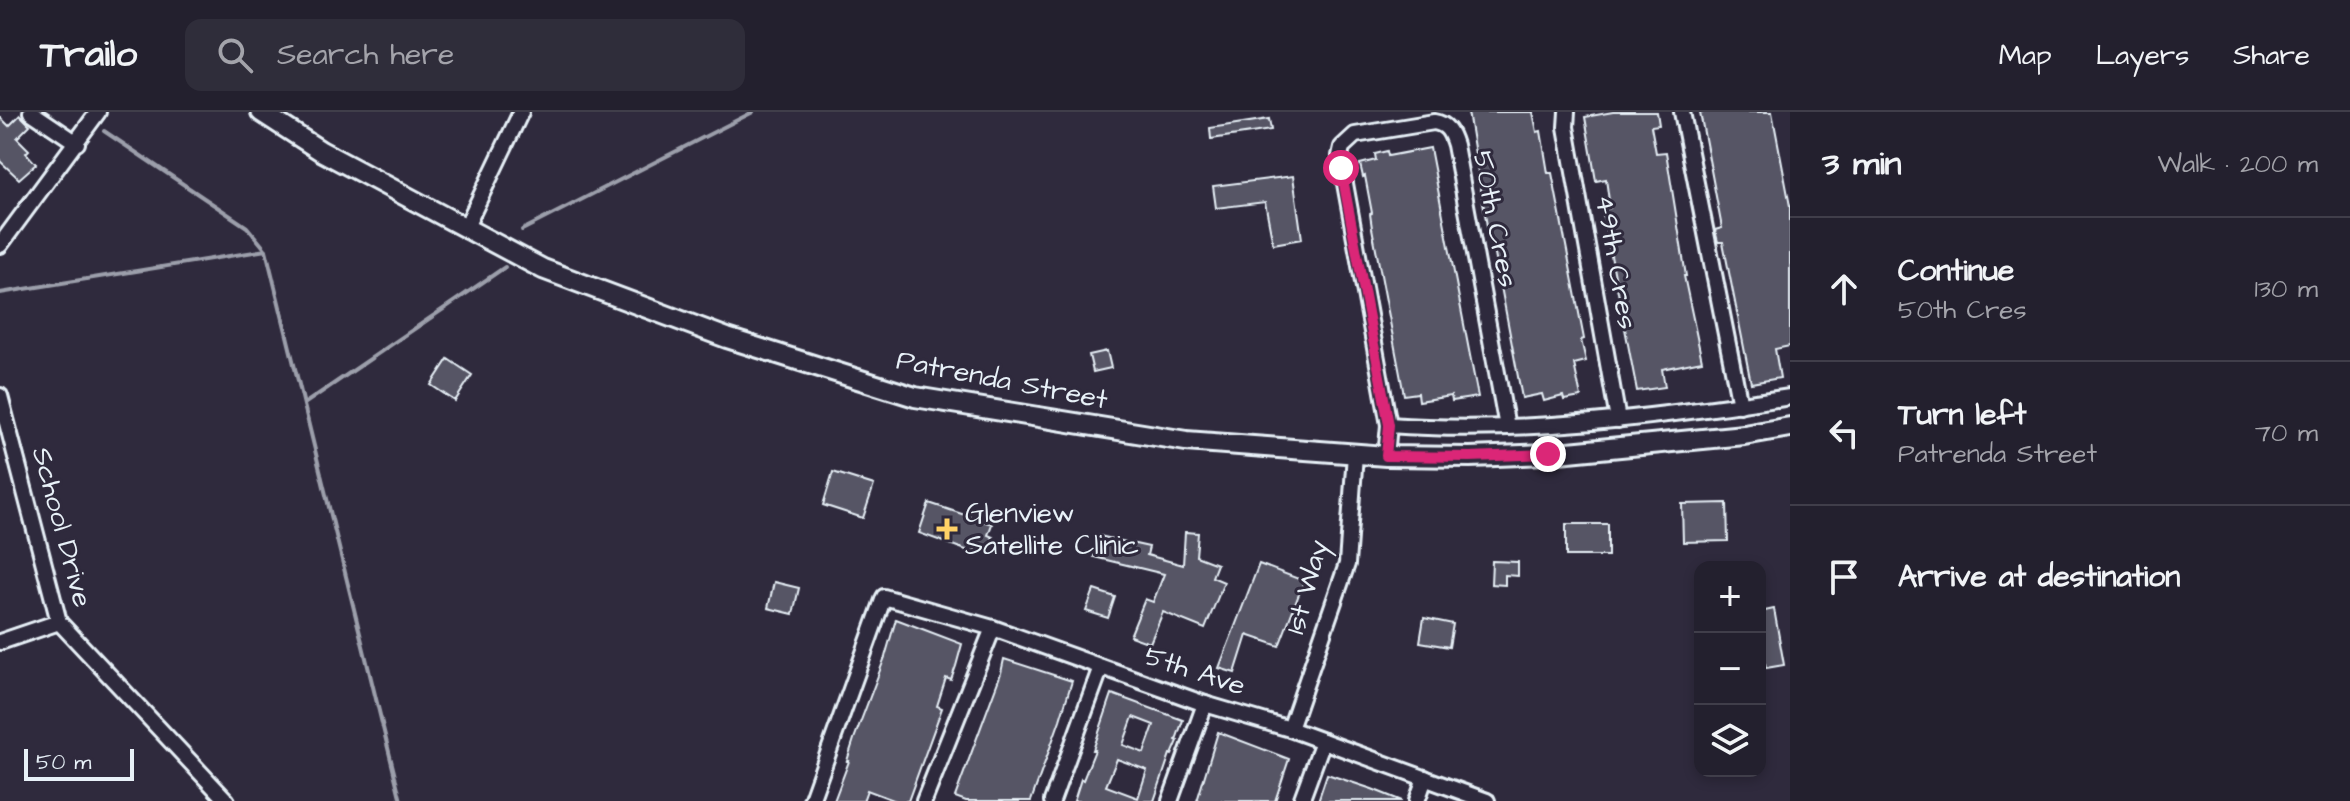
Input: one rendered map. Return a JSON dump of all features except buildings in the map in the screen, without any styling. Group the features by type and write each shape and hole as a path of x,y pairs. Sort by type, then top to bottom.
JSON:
{"street":[{"path":"31,112 77,143"},
{"path":"0,245 98,112"},
{"name":"Patrenda Street","path":"261,112 321,151 543,269 727,338 915,397 1186,441 1386,456 1548,454 1744,435 1790,427"},
{"path":"466,227 521,112"},
{"name":"49th Cres","path":"1567,112 1566,127 1618,420"},
{"path":"1682,112 1740,405"},
{"name":"50th Cres","path":"1389,425 1340,156 1342,147 1355,135 1434,122 1442,123 1447,128 1455,145 1507,427"},
{"name":"School Drive","path":"0,396 59,622 227,801"},
{"path":"1386,456 1389,425 1443,429 1618,420 1790,397"},
{"name":"1st Way","path":"1290,729 1347,564 1355,454"},
{"name":"5th Ave","path":"811,801 884,597 993,628 1205,704 1290,729 1487,801"},
{"path":"0,642 59,622"},
{"path":"924,801 993,628"},
{"path":"1052,801 1101,667"},
{"path":"1170,801 1205,704"},
{"path":"1301,801 1323,741"},
{"path":"1417,801 1425,778"}],"waterway":[{"path":"522,230 753,112"},
{"path":"104,131 247,227 266,250 401,801"},
{"path":"0,293 266,250"},
{"path":"304,404 505,267"}],"place":[{"name":"Glenview Satellite Clinic","path":"947,529"}],"route":[{"path":"1341,168 1389,425 1386,456 1548,454"}]}
